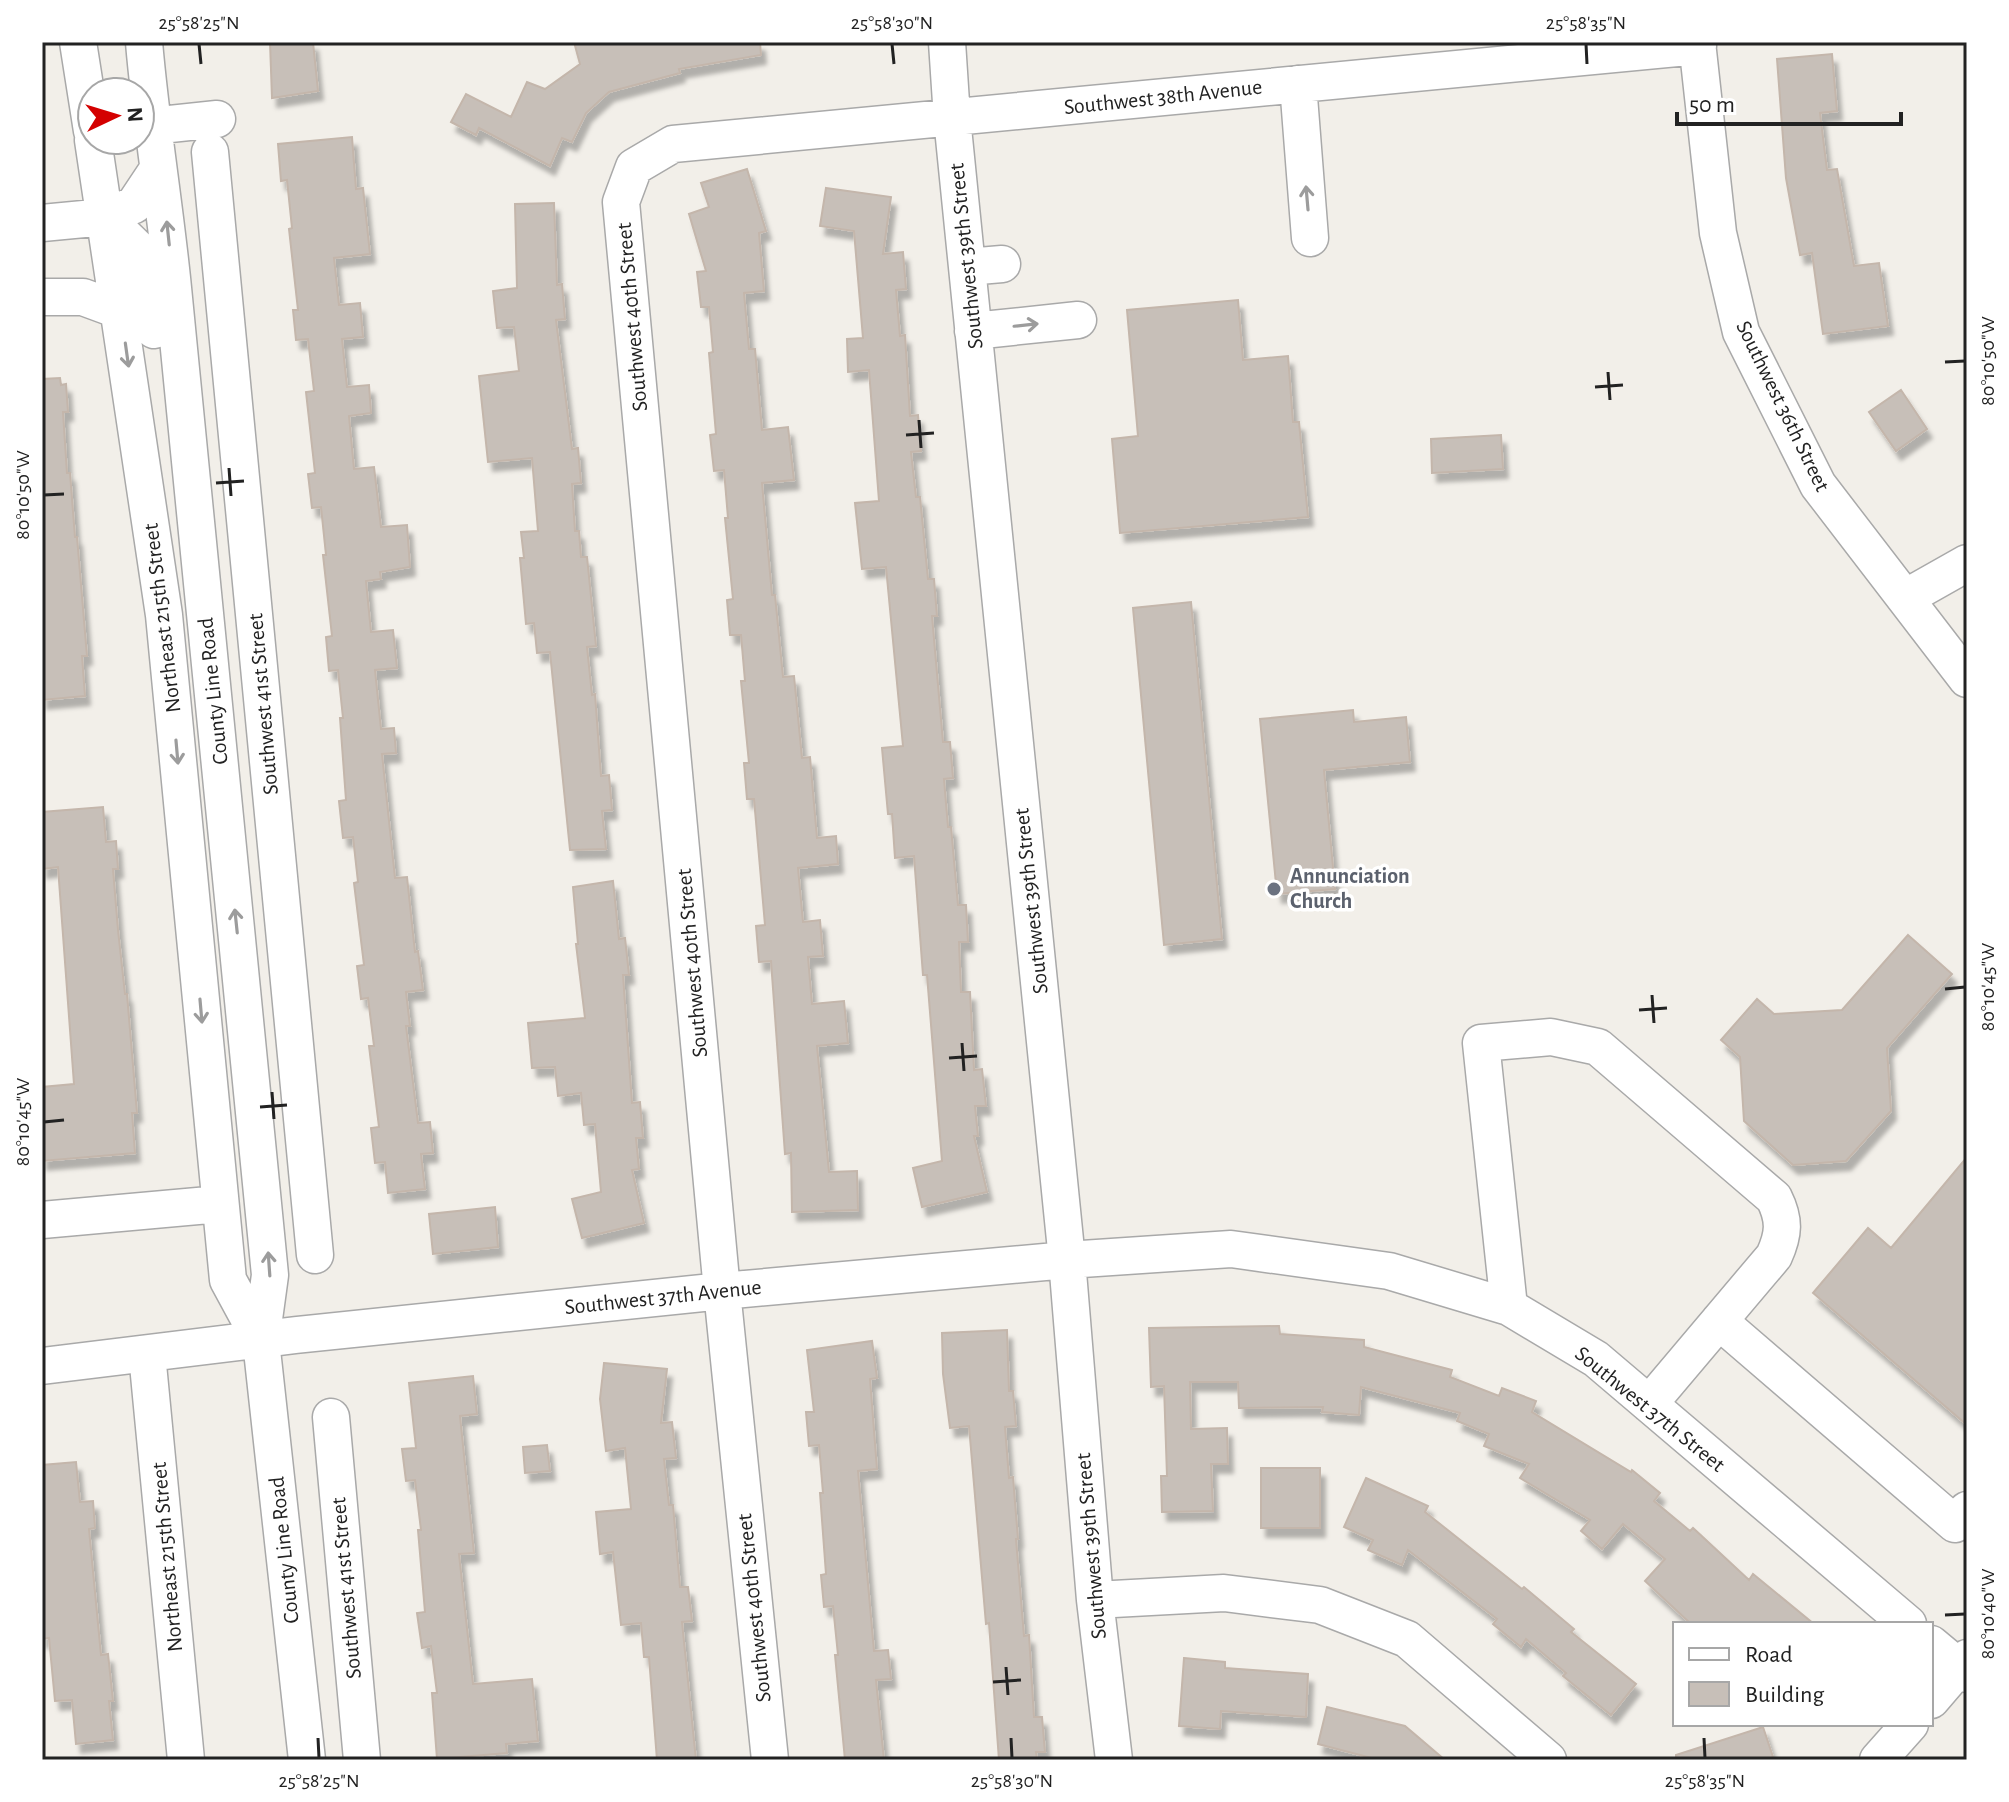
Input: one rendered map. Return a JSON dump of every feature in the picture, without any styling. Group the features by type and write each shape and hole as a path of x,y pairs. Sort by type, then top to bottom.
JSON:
{"street":[{"path":"78,42 83,76"},
{"name":"County Line Road","path":"144,42 147,76"},
{"name":"Southwest 39th Street","path":"947,42 952,118 984,266 973,331 1067,1260 1095,1600 1114,1760"},
{"name":"Southwest 38th Avenue","path":"634,167 673,144 1697,44"},
{"name":"Southwest 36th Street","path":"1697,44 1718,233 1741,332 1818,485 1967,679"},
{"path":"1298,84 1310,238"},
{"name":"Southwest 41st Street","path":"156,127 214,136 223,285 315,1255"},
{"name":"Northeast 215th Street","path":"95,156 164,615 210,1098"},
{"name":"County Line Road","path":"156,156 174,291 270,1275 261,1341 307,1760"},
{"name":"Southwest 40th Street","path":"634,167 621,202 722,1291 770,1760"},
{"path":"42,223 105,217 134,205 158,169"},
{"path":"105,217 143,254 183,532 199,552"},
{"path":"174,291 223,285"},
{"path":"42,297 83,297 121,311"},
{"path":"973,331 1078,320"},
{"path":"1905,598 1967,563"},
{"path":"1509,1307 1481,1043 1551,1037 1598,1047 1774,1198 1782,1213 1783,1235 1774,1256 1649,1404"},
{"name":"County Line Road","path":"210,1098 228,1280 261,1341"},
{"path":"42,1220 220,1204"},
{"name":"Southwest 37th Street","path":"1067,1260 1231,1249 1389,1271 1509,1307 1596,1359 1906,1622"},
{"name":"Southwest 37th Avenue","path":"42,1366 722,1291 1067,1260"},
{"path":"1719,1321 1955,1524 1967,1510"},
{"name":"Northeast 215th Street","path":"147,1354 186,1760"},
{"name":"Southwest 41st Street","path":"331,1417 362,1760"},
{"path":"1095,1600 1224,1593 1320,1605 1407,1639 1548,1760"},
{"path":"1933,1645 1964,1667 1933,1698"},
{"path":"1878,1760 1908,1726"}],"building":[{"path":"270,42 313,42 318,91 272,98"},
{"path":"574,42 760,42 761,55 679,69 680,73 609,92 586,113 572,142 562,138 550,166 479,128 476,135 451,122 466,94 511,117 527,82 545,89 580,64"},
{"path":"1832,54 1837,111 1820,113 1827,170 1837,169 1854,266 1879,263 1888,326 1823,334 1812,253 1800,255 1786,178 1777,59"},
{"path":"352,137 356,189 363,188 370,254 334,258 339,305 360,303 363,337 342,339 347,387 369,385 371,413 349,416 354,469 374,467 381,527 407,525 410,567 380,572 381,579 366,581 371,632 393,630 397,668 375,670 381,729 394,728 396,753 382,754 395,878 407,877 415,952 418,951 423,990 406,992 410,1026 406,1026 418,1123 430,1122 433,1153 421,1154 425,1189 388,1193 385,1162 375,1163 371,1128 379,1127 369,1046 374,1046 368,998 361,999 357,966 364,965 354,883 358,882 353,837 343,838 339,801 346,800 340,718 343,718 338,670 329,671 326,637 332,636 321,507 312,508 308,474 315,473 306,392 314,391 308,339 296,340 293,310 298,310 289,229 292,228 287,180 281,181 278,144"},
{"path":"747,169 766,231 759,233 764,291 744,293 749,349 755,349 762,430 788,427 794,480 762,483 772,595 775,595 783,677 794,676 802,758 810,757 817,838 836,836 838,864 798,868 803,922 820,920 823,956 808,957 812,1004 844,1001 848,1043 817,1046 829,1172 857,1171 858,1210 792,1212 791,1153 785,1154 771,961 759,962 756,926 765,925 754,799 747,799 744,763 749,763 741,681 745,681 741,635 730,635 727,600 733,599 724,470 714,471 710,435 716,434 709,353 713,352 709,307 701,307 697,272 706,271 689,214 709,207 701,183"},
{"path":"826,188 891,197 883,254 903,252 906,289 896,290 900,336 905,335 910,416 918,415 921,451 911,452 916,497 920,497 928,579 934,579 937,616 932,616 943,742 950,742 953,778 944,779 948,827 951,827 958,905 966,905 968,942 959,942 961,992 970,992 974,1070 982,1069 986,1106 975,1106 978,1136 974,1136 987,1192 922,1207 913,1168 942,1161 927,975 923,975 914,856 895,858 892,814 888,814 882,748 903,746 886,567 862,569 855,503 879,501 869,370 848,372 847,339 863,338 854,231 820,226"},
{"path":"554,203 557,285 562,284 565,319 556,320 572,449 578,448 581,483 572,484 575,531 579,531 581,557 587,557 596,646 587,647 592,695 595,694 601,776 609,775 612,810 602,811 606,849 570,850 550,652 537,653 534,623 526,624 520,558 524,558 521,532 538,531 532,458 488,462 479,376 519,371 514,327 497,328 493,291 517,288 515,204"},
{"path":"1238,300 1243,360 1288,356 1293,422 1299,422 1308,517 1120,533 1112,439 1138,436 1127,310"},
{"path":"60,378 61,385 66,384 68,412 63,412 87,656 82,656 85,696 42,700 42,379"},
{"path":"1901,390 1927,429 1896,451 1869,412"},
{"path":"1501,435 1503,469 1432,473 1431,439"},
{"path":"1191,602 1222,939 1164,945 1133,608"},
{"path":"1353,710 1354,722 1406,717 1410,762 1324,770 1335,889 1277,894 1260,719"},
{"path":"103,807 106,842 116,841 118,869 113,869 137,1113 132,1113 135,1153 42,1161 42,1087 74,1084 58,867 42,869 42,812"},
{"path":"613,881 619,939 625,938 629,975 623,975 632,1103 640,1102 643,1138 636,1138 639,1169 632,1170 644,1223 582,1238 572,1199 601,1192 595,1124 584,1125 581,1093 558,1096 555,1067 532,1068 528,1023 585,1018 573,887"},
{"path":"1908,935 1952,974 1887,1048 1891,1111 1846,1161 1793,1165 1744,1121 1740,1057 1721,1040 1757,999 1774,1014 1842,1010"},
{"path":"1967,1157 1967,1425 1813,1293 1868,1228 1891,1248"},
{"path":"495,1207 498,1247 433,1254 429,1214"},
{"path":"1279,1326 1280,1334 1364,1340 1364,1347 1452,1370 1450,1377 1499,1396 1502,1388 1536,1401 1532,1412 1632,1470 1660,1493 1654,1501 1690,1531 1693,1528 1749,1580 1753,1574 1812,1622 1689,1622 1645,1581 1665,1559 1623,1524 1602,1549 1581,1531 1590,1520 1520,1478 1529,1464 1484,1446 1489,1434 1457,1421 1460,1413 1361,1387 1359,1415 1322,1412 1323,1407 1239,1408 1238,1382 1190,1382 1191,1429 1227,1428 1228,1464 1211,1464 1213,1511 1162,1512 1161,1476 1167,1476 1164,1386 1151,1387 1149,1328"},
{"path":"1007,1330 1009,1391 1013,1391 1016,1426 1005,1427 1009,1478 1013,1477 1024,1636 1029,1635 1034,1717 1042,1717 1045,1752 1036,1752 1037,1760 999,1760 969,1426 950,1428 943,1374 942,1333"},
{"path":"872,1341 877,1378 870,1379 877,1469 858,1471 874,1651 888,1650 891,1679 876,1680 884,1760 845,1760 833,1606 824,1607 821,1575 826,1574 819,1445 809,1446 806,1412 814,1412 807,1350"},
{"path":"604,1363 667,1369 661,1423 672,1422 676,1458 664,1459 669,1505 673,1505 680,1587 688,1587 692,1621 682,1622 696,1760 657,1760 649,1657 644,1657 641,1623 621,1625 613,1552 600,1554 596,1512 631,1509 625,1448 606,1451 600,1399"},
{"path":"473,1376 477,1414 460,1416 474,1553 459,1554 473,1684 532,1679 538,1741 506,1744 507,1753 437,1759 432,1693 437,1693 431,1646 422,1648 417,1613 425,1612 418,1530 421,1530 415,1480 406,1481 402,1449 416,1448 409,1383"},
{"path":"547,1445 550,1471 525,1473 523,1447"},
{"path":"76,1462 80,1502 93,1501 95,1528 89,1529 101,1655 108,1654 113,1740 76,1744 72,1700 55,1701 49,1638 42,1639 42,1465"},
{"path":"1261,1468 1320,1468 1320,1528 1261,1528"},
{"path":"1366,1478 1428,1506 1425,1512 1522,1589 1524,1587 1574,1629 1571,1632 1636,1684 1611,1715 1563,1676 1566,1673 1526,1639 1521,1647 1493,1624 1497,1619 1408,1550 1402,1565 1368,1550 1373,1540 1344,1527"},
{"path":"1184,1658 1225,1662 1225,1668 1308,1674 1306,1717 1221,1711 1220,1729 1179,1726"},
{"path":"1327,1707 1405,1726 1445,1760 1379,1760 1318,1744"},
{"path":"1763,1727 1774,1760 1676,1760 1676,1755"}],"place":[{"name":"Annunciation Church","path":"1274,889"}]}
